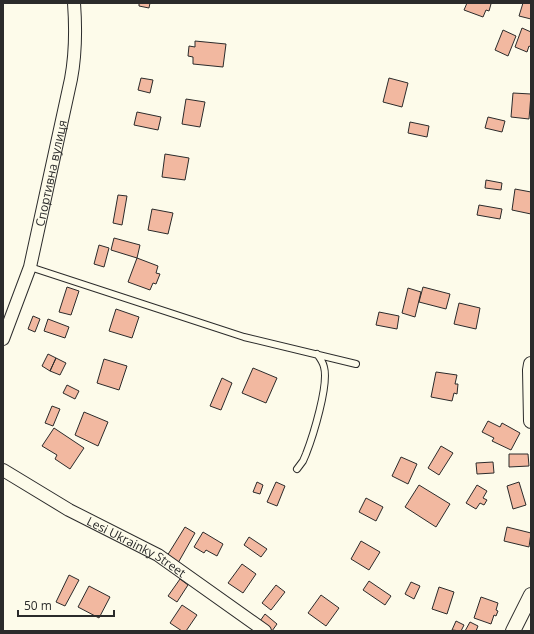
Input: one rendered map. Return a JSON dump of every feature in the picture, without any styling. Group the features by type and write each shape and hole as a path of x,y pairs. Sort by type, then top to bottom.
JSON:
{"street":[{"name":"Спортивна вулиця","path":"3,339 30,267 75,56 76,34 74,3"},
{"path":"531,364 531,421"},
{"name":"Lesi Ukrainky Street","path":"3,470 69,510 158,554 265,631"},
{"path":"512,631 531,595"}],"lane":[{"path":"30,267 244,337 356,364"},
{"path":"297,469 306,454 320,406 325,369 317,354"}],"building":[{"path":"139,3 150,3 149,8 139,6"},
{"path":"467,3 491,4 489,11 486,10 483,17 464,10"},
{"path":"523,3 531,3 531,19 519,16"},
{"path":"522,28 531,32 531,47 529,46 527,52 515,47"},
{"path":"503,30 516,36 508,56 495,50"},
{"path":"195,41 226,44 223,67 193,64 193,57 188,56 189,46 195,47"},
{"path":"141,78 153,80 150,93 138,90"},
{"path":"389,78 408,83 402,107 383,102"},
{"path":"513,93 531,94 529,119 511,117"},
{"path":"186,99 205,102 200,127 182,124"},
{"path":"137,112 161,117 158,130 134,125"},
{"path":"488,117 505,121 502,132 485,128"},
{"path":"410,122 429,126 427,137 408,133"},
{"path":"165,154 189,158 185,180 162,177"},
{"path":"486,180 502,183 501,190 485,188"},
{"path":"515,189 531,192 531,214 512,210"},
{"path":"118,195 127,196 122,225 113,223"},
{"path":"479,205 502,209 500,219 477,215"},
{"path":"152,209 173,213 168,234 148,230"},
{"path":"114,238 140,245 137,258 111,250"},
{"path":"99,245 109,248 104,267 94,264"},
{"path":"137,258 158,266 156,273 160,274 156,284 153,283 150,290 128,282"},
{"path":"67,287 79,291 71,315 59,312"},
{"path":"423,287 450,294 446,309 419,302"},
{"path":"408,288 421,292 415,317 402,313"},
{"path":"459,303 480,308 476,329 454,324"},
{"path":"116,309 139,317 132,338 109,331"},
{"path":"379,312 399,316 397,329 376,325"},
{"path":"33,316 40,319 35,332 28,329"},
{"path":"48,319 69,327 65,338 44,331"},
{"path":"48,354 56,358 50,371 42,366"},
{"path":"56,358 66,363 60,375 50,371"},
{"path":"104,359 127,366 119,390 97,383"},
{"path":"253,368 277,378 266,403 242,393"},
{"path":"436,372 457,375 455,384 458,384 457,394 454,393 452,401 431,397"},
{"path":"222,378 232,383 221,410 210,406"},
{"path":"67,385 79,391 75,399 63,393"},
{"path":"52,406 60,409 53,426 45,423"},
{"path":"84,412 108,422 98,446 75,435"},
{"path":"488,421 500,427 502,423 520,433 511,450 492,441 494,438 482,432"},
{"path":"54,428 84,448 70,469 55,459 57,455 42,446"},
{"path":"441,446 453,453 439,475 428,468"},
{"path":"509,454 528,454 529,466 509,467"},
{"path":"401,457 417,464 408,484 392,476"},
{"path":"493,462 494,473 477,474 476,463"},
{"path":"257,482 263,485 260,494 253,492"},
{"path":"276,482 285,486 277,506 267,502"},
{"path":"519,482 526,505 513,509 507,486"},
{"path":"419,485 450,504 436,527 405,507"},
{"path":"477,485 487,491 483,498 487,500 484,505 480,503 476,509 466,503"},
{"path":"366,498 383,507 376,521 359,512"},
{"path":"185,527 195,533 178,563 167,556"},
{"path":"507,527 531,533 529,547 504,541"},
{"path":"203,532 223,544 217,556 206,550 204,553 194,547"},
{"path":"249,537 267,549 261,557 244,545"},
{"path":"361,541 380,552 369,570 351,559"},
{"path":"242,564 256,574 243,593 228,583"},
{"path":"69,575 79,580 65,606 56,602"},
{"path":"180,579 188,585 177,602 168,596"},
{"path":"369,581 391,596 385,605 363,590"},
{"path":"411,582 420,586 414,599 405,594"},
{"path":"276,585 285,592 271,610 262,603"},
{"path":"89,586 110,597 99,618 78,607"},
{"path":"439,587 454,592 447,614 432,609"},
{"path":"321,595 339,608 326,626 308,613"},
{"path":"481,597 498,603 496,610 498,611 496,616 494,615 491,624 474,618"},
{"path":"182,605 197,615 186,631 182,631 170,623"},
{"path":"265,614 277,624 272,631 260,621"},
{"path":"456,621 464,625 461,631 452,630"},
{"path":"470,622 478,626 476,631 465,631"}]}
